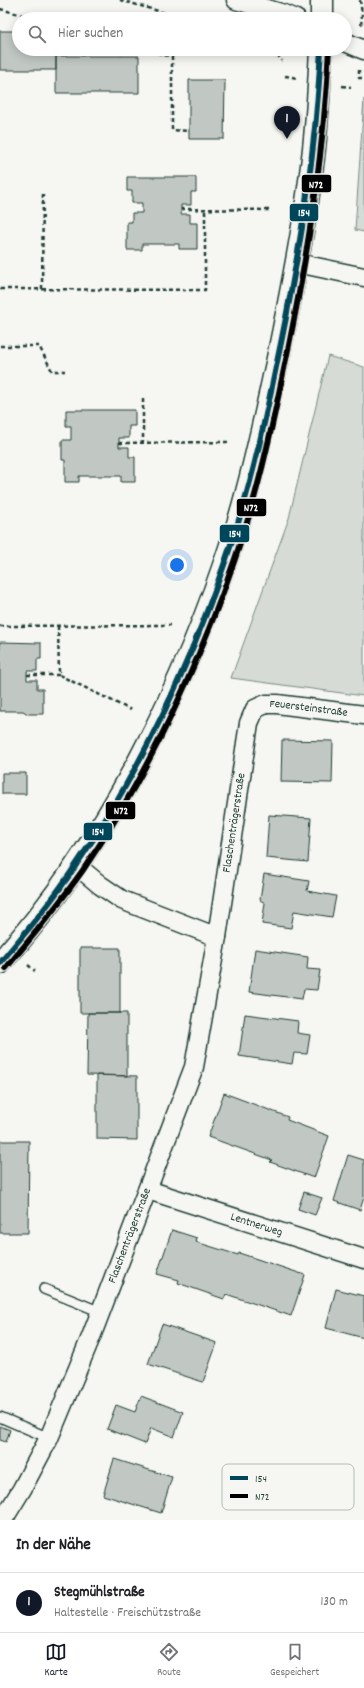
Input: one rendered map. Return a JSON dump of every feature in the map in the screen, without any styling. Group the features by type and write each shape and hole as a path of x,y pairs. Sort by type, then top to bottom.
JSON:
{"main road":[{"path":"322,0 322,12"},
{"path":"0,963 45,908 76,865 146,750 200,632 216,590 238,525 258,448 297,263 315,140 321,56"}],"street":[{"path":"236,0 277,12"},
{"path":"352,45 364,50"},
{"path":"297,263 364,277"},
{"name":"Feuersteinstraße","path":"255,709 266,704 277,704 364,714"},
{"name":"Flaschenträgerstraße","path":"3,1520 22,1489 49,1438 101,1312 194,1067 217,937 246,736 249,723 255,709"},
{"path":"76,865 100,885 122,900 217,937"},
{"name":"Lentnerweg","path":"148,1190 364,1259"}],"lane":[{"path":"44,1289 101,1312"},
{"path":"0,1417 49,1438"}],"path":[{"path":"120,0 162,12"},
{"path":"0,9 12,12"},
{"path":"168,56 172,57 172,130 189,131"},
{"path":"279,56 282,60"},
{"path":"359,78 364,78"},
{"path":"42,289 43,191"},
{"path":"181,210 272,210"},
{"path":"0,289 205,290 205,210"},
{"path":"0,346 39,346 52,371 65,371"},
{"path":"143,399 143,442"},
{"path":"119,443 230,442"},
{"path":"0,626 171,625"},
{"path":"58,626 58,675"},
{"path":"27,675 58,675 131,710"}],"shaded area":[{"path":"364,99 364,232 355,230"},
{"path":"328,356 364,367 364,696 231,678 289,518"}],"building":[{"path":"0,31 12,31 12,56 56,56 56,70 0,70"},
{"path":"56,56 139,56 139,93 56,93"},
{"path":"189,80 225,80 224,139 189,139"},
{"path":"127,177 196,177 196,192 191,192 191,205 181,205 181,214 190,214 190,223 197,223 197,249 179,249 179,244 142,244 142,250 127,250 127,222 132,222 132,213 142,213 142,203 132,203 132,191 127,191"},
{"path":"66,410 135,410 135,426 129,426 129,438 119,438 119,447 129,447 129,457 135,457 135,482 121,482 121,476 79,476 79,482 65,482 65,460 62,460 62,440 71,440 71,426 66,426"},
{"path":"0,642 41,643 41,659 37,659 37,671 27,671 27,680 37,680 37,689 43,689 43,714 28,714 23,711 0,711"},
{"path":"282,740 333,741 332,783 281,782"},
{"path":"2,773 26,773 26,794 2,794"},
{"path":"269,815 311,818 308,862 266,858"},
{"path":"264,874 309,881 307,891 336,896 332,917 294,911 291,928 262,924 265,903 260,900"},
{"path":"80,948 120,948 120,1013 80,1013"},
{"path":"255,949 308,957 307,969 320,970 317,990 304,989 302,999 249,992"},
{"path":"88,1013 127,1013 127,1076 87,1075"},
{"path":"245,1014 298,1021 297,1033 310,1035 307,1054 294,1053 292,1064 239,1056"},
{"path":"97,1075 137,1076 137,1140 97,1139"},
{"path":"224,1093 288,1117 287,1120 329,1136 314,1178 270,1162 272,1160 208,1137"},
{"path":"0,1141 29,1141 28,1233 0,1233"},
{"path":"348,1155 364,1160 364,1197 360,1210 334,1201"},
{"path":"304,1192 322,1198 315,1215 298,1209"},
{"path":"172,1230 197,1238 196,1242 238,1255 239,1253 305,1275 291,1316 226,1294 224,1299 178,1283 179,1280 157,1274"},
{"path":"336,1289 364,1296 364,1338 326,1328"},
{"path":"162,1324 217,1343 203,1382 148,1364"},
{"path":"141,1396 183,1412 174,1437 151,1428 145,1444 107,1429 116,1405 135,1412"},
{"path":"0,1426 10,1430 6,1442 0,1440"},
{"path":"114,1459 172,1477 161,1513 103,1495"}],"transit line":[{"name":"154","path":"0,963 58,891 102,826 126,785 169,702 206,615 222,571 244,504 256,459 288,306 307,197 319,87 321,56"},
{"name":"N72","path":"6,968 46,920 83,870 133,790 176,706 230,574 252,506 264,461 296,308 315,198 327,87 329,56"}],"place":[{"name":"Stegmühlstraße","path":"287,139"}]}
